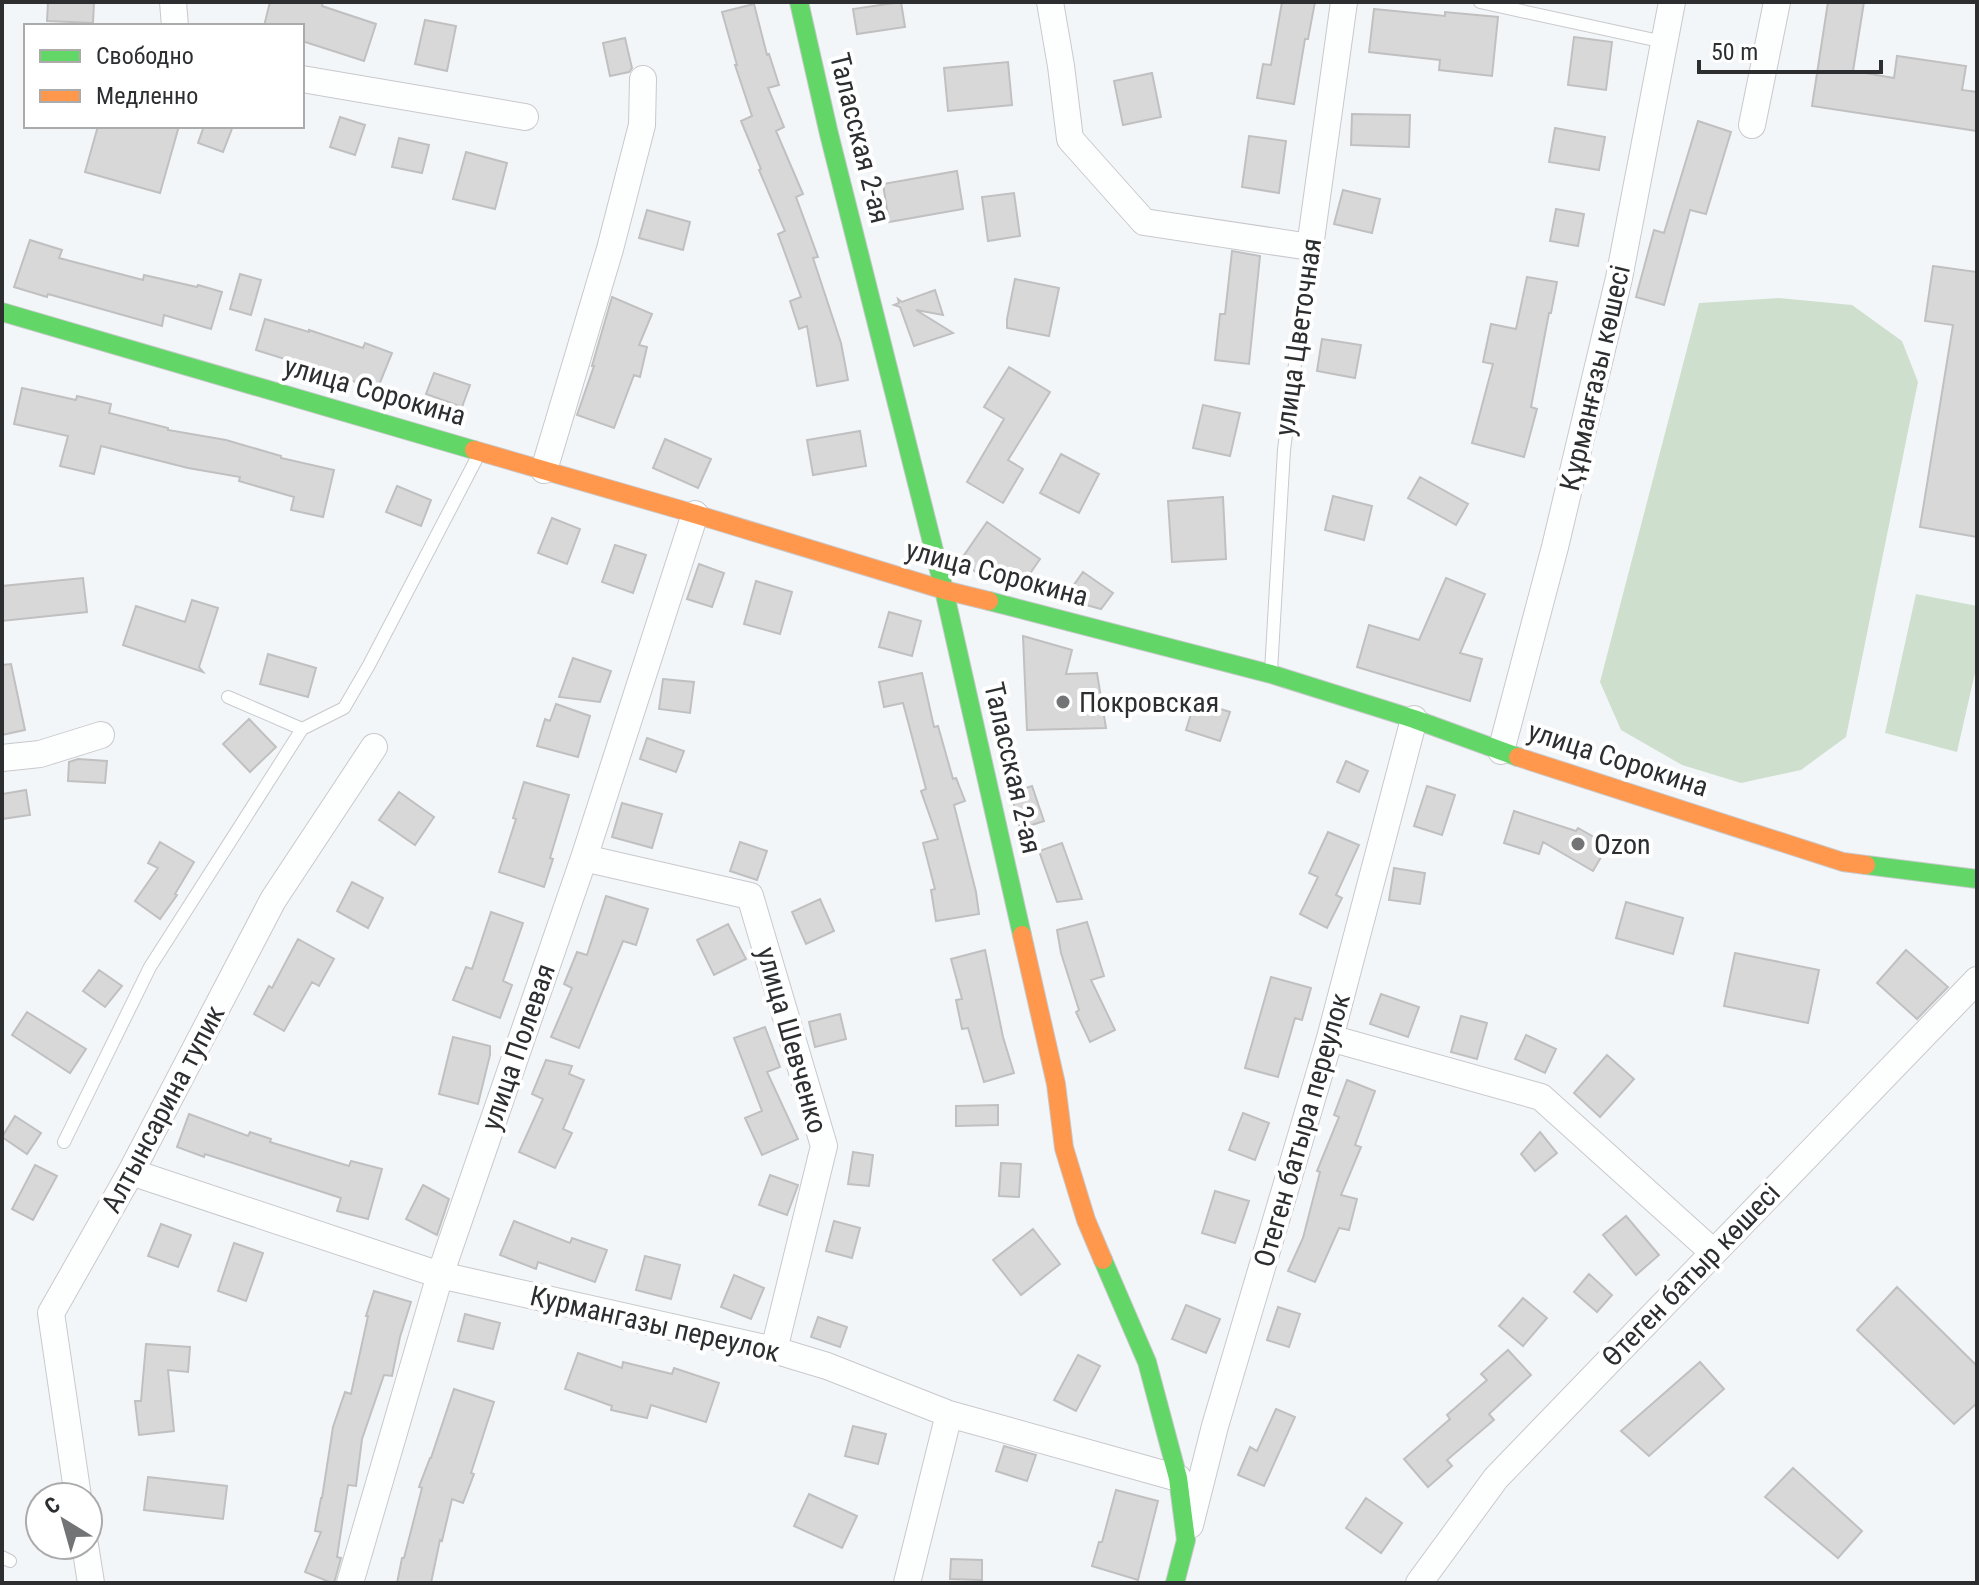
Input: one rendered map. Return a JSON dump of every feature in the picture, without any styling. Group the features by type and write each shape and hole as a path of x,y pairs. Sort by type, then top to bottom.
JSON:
{"street":[{"path":"173,2 175,24"},
{"name":"Таласская 2-ая","path":"799,2 829,134 944,590 1056,1084 1064,1148 1086,1220 1147,1362 1178,1478 1186,1540"},
{"path":"1050,2 1070,139 1144,222 1310,247"},
{"name":"улица Цветочная","path":"1310,247 1344,2"},
{"name":"Құрманғазы көшесі","path":"1501,751 1555,547 1619,278 1672,2"},
{"path":"1752,125 1777,2"},
{"path":"304,79 525,117"},
{"path":"544,470 610,249 642,125 643,79"},
{"name":"улица Сорокина","path":"2,312 695,514 944,590 1271,674 1843,862 1975,875"},
{"name":"улица Полевая","path":"350,1583 440,1275 584,858 695,514"},
{"name":"Отеген батыра переулок","path":"1186,1540 1215,1426 1330,1038 1414,719"},
{"path":"2,758 40,754 101,735"},
{"name":"Алтынсарина тупик","path":"76,1481 51,1313 131,1172 273,900 374,747"},
{"name":"улица Шевченко","path":"584,858 750,896 824,1146 774,1350"},
{"name":"Өтеген батыр көшесі","path":"1419,1583 1496,1478 1977,980"},
{"path":"1330,1038 1541,1097 1713,1252"},
{"name":"Курмангазы переулок","path":"131,1172 440,1275 774,1350 827,1366 949,1414 1178,1478"},
{"path":"907,1583 949,1414"},
{"path":"1175,1583 1186,1540"},
{"path":"88,1561 91,1583"}],"lane":[{"path":"1480,2 1665,42"},
{"name":"улица Цветочная","path":"1271,674 1284,450 1310,247"},
{"path":"64,1142 150,967 302,729 344,708 480,451"},
{"path":"228,697 302,729"}],"green space":[{"path":"1779,298 1852,305 1902,341 1918,382 1846,737 1801,770 1741,783 1682,765 1621,730 1600,682 1699,303"},
{"path":"1916,594 1977,606 1977,664 1957,752 1885,733"}],"building":[{"path":"48,2 94,2 93,23 47,21"},
{"path":"270,2 323,2 322,6 376,24 364,61 304,42 304,24 264,24"},
{"path":"901,2 905,27 857,34 853,9"},
{"path":"1282,2 1315,2 1294,104 1257,98 1263,64 1271,65"},
{"path":"1828,2 1864,2 1853,71 1894,78 1897,56 1966,66 1962,90 1977,92 1977,131 1812,106"},
{"path":"754,4 767,55 779,85 768,88 784,127 776,131 803,194 796,197 818,257 813,258 841,343 848,380 817,386 807,326 799,329 790,301 801,297 778,234 785,231 741,121 752,116 722,12"},
{"path":"1374,9 1445,16 1445,12 1498,17 1492,76 1439,70 1440,60 1369,52"},
{"path":"425,20 456,26 447,71 415,64"},
{"path":"1574,37 1612,42 1606,90 1568,85"},
{"path":"625,38 632,68 629,72 610,76 603,43"},
{"path":"1008,62 1012,105 948,111 944,68"},
{"path":"1152,73 1161,117 1123,125 1114,81"},
{"path":"1352,114 1410,115 1409,147 1351,145"},
{"path":"340,117 365,125 355,155 330,147"},
{"path":"1698,121 1731,132 1706,214 1690,210 1664,305 1636,297 1654,230 1664,233"},
{"path":"97,128 178,128 160,193 85,172"},
{"path":"203,128 232,128 223,152 198,143"},
{"path":"1555,128 1605,137 1599,170 1549,162"},
{"path":"1249,136 1286,141 1279,193 1242,187"},
{"path":"399,138 429,145 422,173 392,167"},
{"path":"466,152 507,163 495,209 453,199"},
{"path":"957,171 963,209 889,222 883,184"},
{"path":"1343,190 1380,199 1372,233 1334,224"},
{"path":"1014,193 1020,236 988,241 982,197"},
{"path":"1556,209 1584,214 1578,246 1550,241"},
{"path":"647,210 690,222 683,250 639,238"},
{"path":"30,240 62,250 59,258 143,280 144,275 222,292 211,329 164,315 162,326 14,287"},
{"path":"1232,251 1260,256 1249,364 1215,360 1220,314 1225,314"},
{"path":"1933,266 1977,272 1977,537 1920,527 1953,325 1925,321"},
{"path":"240,274 261,280 251,315 230,309"},
{"path":"1527,277 1557,282 1531,407 1537,409 1524,457 1472,443 1493,364 1483,362 1491,324 1516,329"},
{"path":"1015,279 1059,288 1049,336 1007,328"},
{"path":"935,290 943,315 916,310 953,333 914,346 900,307 894,305 899,303 898,299 902,302"},
{"path":"612,297 652,314 639,345 647,347 640,377 634,375 614,428 577,415"},
{"path":"265,319 363,348 365,343 392,353 377,390 256,350"},
{"path":"1322,339 1361,345 1355,378 1317,371"},
{"path":"1009,367 1050,392 1008,460 1023,469 1003,503 967,482 1004,419 984,407"},
{"path":"434,373 470,385 462,407 426,394"},
{"path":"22,388 111,404 109,413 168,430 226,440 281,458 334,470 323,517 291,510 294,497 239,481 240,477 188,468 101,446 94,474 60,466 68,436 14,424"},
{"path":"1203,405 1240,413 1230,456 1193,448"},
{"path":"860,431 866,466 813,475 807,440"},
{"path":"665,439 711,459 698,488 653,468"},
{"path":"1061,454 1099,474 1079,513 1040,493"},
{"path":"1420,477 1468,504 1456,525 1408,498"},
{"path":"397,486 431,500 421,526 386,512"},
{"path":"1333,496 1372,506 1364,540 1325,530"},
{"path":"1223,497 1226,559 1172,562 1168,501"},
{"path":"552,518 580,529 567,564 538,553"},
{"path":"987,522 1040,559 1020,588 986,579 960,561"},
{"path":"615,545 646,555 633,593 602,582"},
{"path":"699,564 724,573 712,607 687,599"},
{"path":"1083,572 1113,593 1101,609 1064,599"},
{"path":"83,578 87,612 2,621 2,586"},
{"path":"1446,578 1485,594 1460,653 1482,659 1470,701 1357,667 1369,625 1419,640"},
{"path":"756,581 792,592 780,634 744,624"},
{"path":"192,600 218,608 199,667 203,672 123,645 136,606 185,622"},
{"path":"889,612 921,621 912,656 879,647"},
{"name":"Покровская","path":"1023,636 1072,650 1066,674 1097,673 1106,728 1027,730"},
{"path":"268,654 316,668 308,697 260,684"},
{"path":"573,658 611,671 600,702 559,697"},
{"path":"11,664 25,730 2,735 2,665"},
{"path":"922,673 934,727 938,726 953,779 956,778 965,801 954,805 979,914 936,921 931,890 935,889 923,843 938,839 921,791 926,789 903,703 884,707 879,682"},
{"path":"663,679 694,682 690,713 659,709"},
{"path":"1195,701 1230,712 1220,741 1186,730"},
{"path":"556,704 590,716 578,757 537,746 545,719 550,721"},
{"path":"249,719 276,747 250,772 223,744"},
{"path":"647,738 684,751 676,772 640,759"},
{"path":"78,759 107,761 105,783 68,781 69,762"},
{"path":"1346,761 1368,771 1359,792 1337,782"},
{"path":"524,782 569,795 544,887 499,872"},
{"path":"1032,786 1044,821 1020,829 1011,793"},
{"path":"1427,786 1455,795 1442,835 1414,826"},
{"path":"26,790 30,815 2,819 2,794"},
{"path":"399,792 434,817 415,845 379,820"},
{"path":"622,803 662,814 652,848 612,837"},
{"path":"1514,811 1576,831 1578,828 1608,845 1593,871 1543,842 1539,854 1504,843"},
{"path":"1328,832 1359,845 1336,895 1342,898 1327,928 1300,914 1318,877 1309,873"},
{"path":"160,842 194,862 160,919 135,901 158,868 148,863"},
{"path":"740,842 767,851 757,880 730,871"},
{"path":"1062,843 1082,899 1057,902 1039,851"},
{"path":"1394,868 1425,873 1420,904 1389,900"},
{"path":"352,882 383,898 368,928 337,911"},
{"path":"606,896 648,909 636,945 623,941 579,1048 551,1037 572,988 564,984 577,952 587,955"},
{"path":"820,899 834,931 806,944 792,912"},
{"path":"1626,902 1683,918 1673,954 1616,938"},
{"path":"491,912 523,923 503,981 512,985 500,1018 453,1000 466,967 472,969"},
{"path":"1087,922 1104,976 1091,980 1115,1030 1090,1042 1076,1012 1079,1010 1057,930"},
{"path":"728,924 746,959 714,975 697,940"},
{"path":"298,939 334,959 319,986 312,982 284,1031 254,1014"},
{"path":"985,950 1003,1037 1014,1073 984,1082 968,1028 962,1029 956,1000 962,999 951,959"},
{"path":"1906,950 1948,987 1917,1019 1877,983"},
{"path":"1735,953 1819,970 1808,1023 1724,1006"},
{"path":"99,970 122,986 105,1007 83,991"},
{"path":"1271,977 1311,988 1302,1020 1295,1018 1278,1077 1245,1068"},
{"path":"1381,994 1419,1007 1408,1037 1370,1024"},
{"path":"27,1012 86,1049 70,1073 12,1035"},
{"path":"840,1014 846,1039 815,1047 809,1022"},
{"path":"1461,1016 1487,1023 1477,1059 1451,1052"},
{"path":"765,1027 780,1067 767,1072 798,1139 762,1155 745,1118 762,1111 734,1038"},
{"path":"1526,1035 1556,1049 1545,1073 1515,1059"},
{"path":"453,1037 490,1046 478,1104 439,1094"},
{"path":"1607,1055 1634,1079 1600,1117 1574,1093"},
{"path":"546,1060 572,1066 569,1074 584,1080 563,1129 572,1133 555,1168 519,1152 543,1099 532,1094"},
{"path":"1347,1080 1375,1091 1355,1145 1361,1147 1341,1195 1357,1199 1349,1230 1339,1228 1315,1282 1288,1271 1303,1238 1320,1172 1317,1171 1339,1117 1334,1115"},
{"path":"998,1105 998,1125 956,1126 956,1106"},
{"path":"1243,1113 1269,1123 1255,1160 1229,1150"},
{"path":"189,1114 248,1136 250,1132 271,1139 270,1142 349,1166 351,1161 382,1169 368,1219 337,1211 341,1198 177,1147"},
{"path":"15,1116 41,1133 27,1154 2,1137"},
{"path":"1540,1132 1557,1153 1535,1171 1521,1154"},
{"path":"853,1152 873,1155 869,1186 848,1184"},
{"path":"1001,1163 1021,1164 1019,1197 999,1196"},
{"path":"35,1165 57,1176 33,1220 12,1209"},
{"path":"770,1175 798,1185 787,1215 759,1205"},
{"path":"423,1185 449,1199 437,1235 406,1219"},
{"path":"1215,1191 1249,1201 1235,1243 1202,1233"},
{"path":"1626,1216 1659,1255 1636,1275 1603,1235"},
{"path":"514,1221 570,1243 572,1238 607,1250 595,1282 538,1262 536,1269 500,1255"},
{"path":"834,1221 860,1228 852,1258 826,1251"},
{"path":"161,1224 191,1235 178,1267 148,1256"},
{"path":"1033,1229 1060,1264 1021,1295 993,1260"},
{"path":"234,1243 263,1253 246,1301 218,1291"},
{"path":"645,1256 680,1265 671,1299 636,1290"},
{"path":"1589,1274 1612,1295 1597,1312 1574,1292"},
{"path":"734,1275 764,1288 751,1319 721,1307"},
{"path":"1897,1287 1977,1366 1977,1403 1954,1424 1857,1330"},
{"path":"374,1291 411,1302 392,1376 384,1375 362,1439 356,1486 348,1485 337,1557 341,1558 332,1583 305,1572 321,1532 315,1531 333,1427 345,1392 351,1394"},
{"path":"1523,1298 1547,1318 1523,1346 1499,1326"},
{"path":"1186,1305 1220,1319 1206,1353 1172,1339"},
{"path":"1278,1307 1300,1314 1289,1347 1267,1340"},
{"path":"465,1314 500,1323 493,1349 458,1341"},
{"path":"818,1317 847,1327 840,1347 811,1337"},
{"path":"146,1344 190,1347 188,1372 168,1370 174,1431 139,1435 135,1401 141,1401"},
{"path":"1508,1350 1531,1375 1489,1414 1494,1420 1447,1460 1452,1466 1428,1487 1404,1459 1450,1419 1447,1415 1487,1380 1481,1374"},
{"path":"578,1353 622,1368 623,1362 672,1374 674,1368 719,1383 706,1422 651,1405 647,1418 611,1410 612,1406 565,1389"},
{"path":"1078,1355 1100,1366 1076,1411 1054,1400"},
{"path":"1700,1362 1724,1389 1649,1456 1621,1431"},
{"path":"454,1389 494,1402 471,1473 474,1474 463,1503 452,1499 431,1583 397,1583 422,1488 419,1487"},
{"path":"1276,1409 1295,1417 1264,1486 1238,1475 1250,1447 1257,1451"},
{"path":"853,1426 886,1434 878,1464 845,1456"},
{"path":"1004,1446 1036,1455 1027,1481 996,1471"},
{"path":"1793,1468 1862,1531 1838,1558 1765,1497"},
{"path":"148,1477 227,1486 223,1519 144,1510"},
{"path":"1116,1490 1158,1501 1138,1580 1092,1566"},
{"path":"809,1494 857,1516 842,1548 794,1526"},
{"path":"1366,1498 1402,1523 1381,1553 1346,1528"},
{"path":"951,1559 982,1560 982,1580 950,1579"}],"traffic: fast":[{"path":"799,2 829,134 944,590 1022,935"},
{"path":"2,312 474,450"},
{"path":"989,601 1271,674 1414,719 1518,757"},
{"path":"1866,865 1977,879"},
{"path":"1103,1260 1147,1362 1178,1478 1186,1540 1175,1583"}],"traffic: slow":[{"path":"474,450 989,601"},
{"path":"1518,757 1843,862 1866,865"},
{"path":"1022,935 1056,1084 1064,1148 1086,1220 1103,1260"}],"place":[{"name":"Покровская","path":"1063,702"},
{"name":"Ozon","path":"1578,844"}]}
